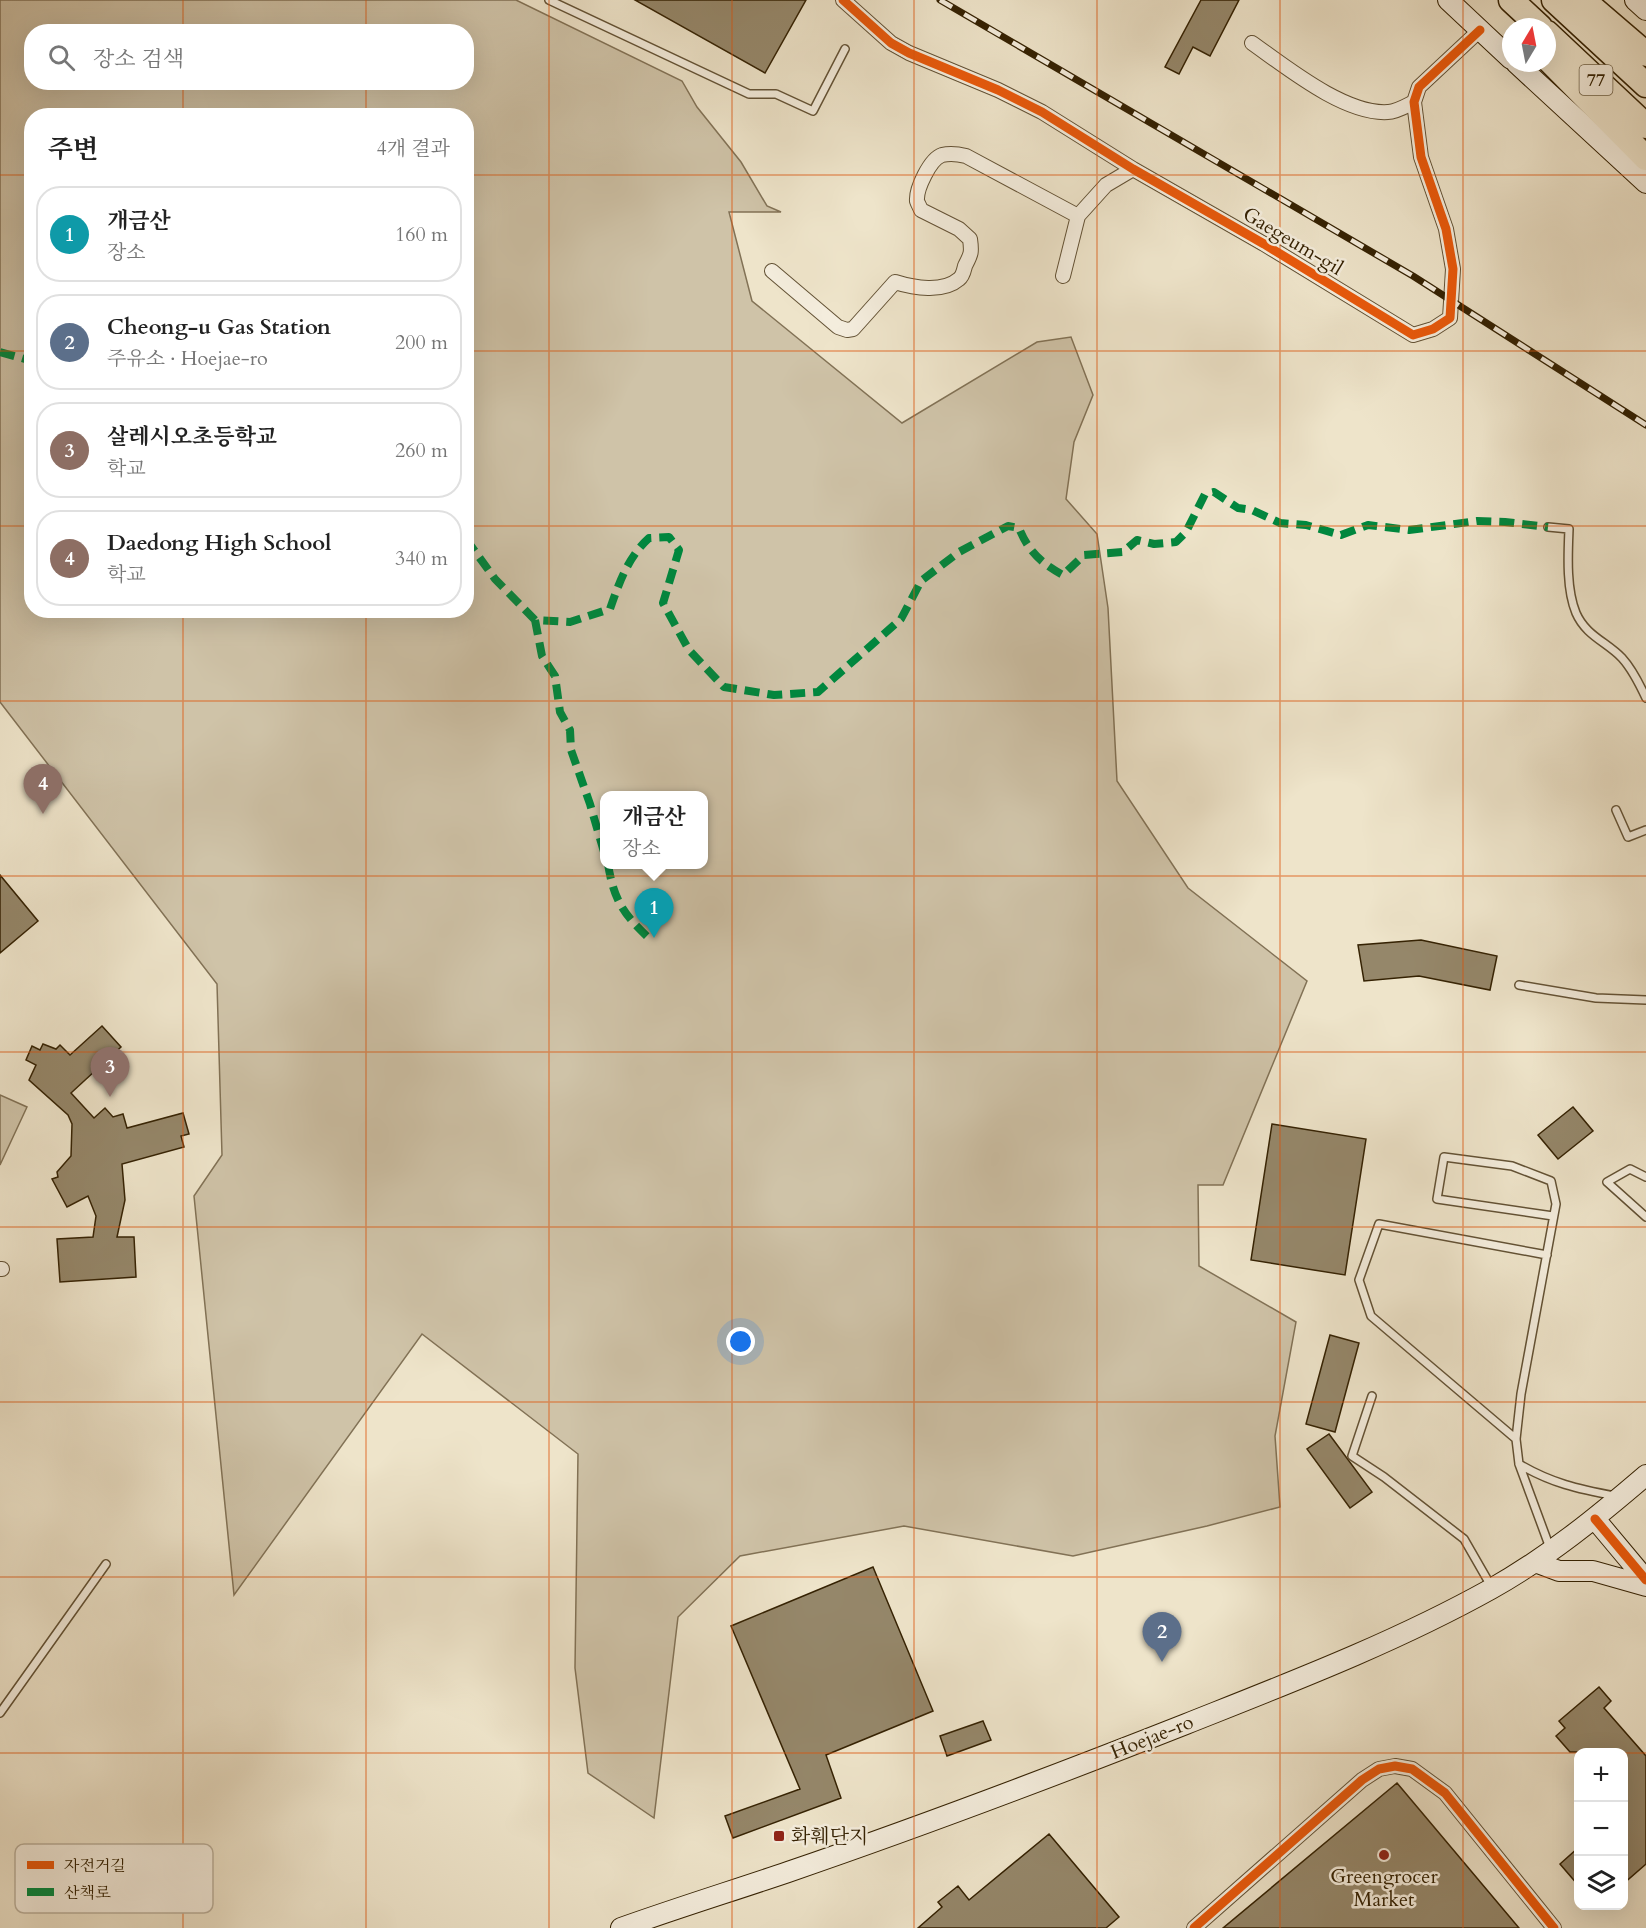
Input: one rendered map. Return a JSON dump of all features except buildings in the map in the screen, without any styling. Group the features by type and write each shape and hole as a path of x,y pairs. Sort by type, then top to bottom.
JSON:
{"highway":[{"path":"1500,0 1514,18"},
{"path":"1511,0 1530,18"},
{"name":"77","path":"1554,0 1646,85"},
{"path":"1583,0 1646,54"},
{"name":"77","path":"1556,41 1646,126"},
{"path":"1556,67 1646,158"}],"main road":[{"path":"1448,0 1502,51"},
{"path":"1635,0 1646,10"},
{"path":"1525,72 1646,183"},
{"name":"Hoejae-ro","path":"632,1926 1054,1776 1333,1665 1492,1588 1595,1519 1646,1475"},
{"path":"1595,1519 1646,1580"},
{"path":"1543,1556 1559,1571 1593,1571 1646,1586"}],"street":[{"name":"Gaegeum-gil","path":"843,0 891,43 1042,112 1133,169 1264,244 1413,335 1433,329 1450,318 1453,269 1446,229 1421,157 1414,102"},
{"path":"1252,43 1323,92 1365,111 1390,112 1414,102 1419,87 1480,30"},
{"path":"772,271 838,327 847,330 853,328 895,282 916,287 932,287 946,285 961,278 972,254 970,239 959,229 921,210 917,200 926,171 934,159 942,155 966,156 1078,216"},
{"path":"1063,276 1078,216 1106,185 1133,169"},
{"path":"1194,1928 1362,1780 1379,1769 1395,1766 1412,1769 1445,1793 1554,1928"}],"lane":[{"path":"549,0 749,94 776,94 813,111 845,49"},
{"path":"1548,527 1569,529 1568,568 1576,615 1598,641 1621,658 1632,672 1646,698"},
{"path":"1616,810 1628,837 1646,830"},
{"path":"1519,985 1596,998 1646,1000"},
{"path":"1543,1556 1519,1464 1516,1439 1521,1394 1547,1255 1554,1216 1556,1204 1551,1181 1512,1166 1444,1157 1437,1199 1554,1216"},
{"path":"1646,1177 1630,1169 1607,1182 1646,1217"},
{"path":"1516,1439 1371,1316 1359,1280 1379,1224 1547,1255"},
{"path":"1372,1396 1352,1456 1384,1477 1464,1539 1492,1588"},
{"path":"1519,1464 1541,1477 1564,1486 1620,1497"},
{"path":"0,1713 106,1564"}],"shaded area":[{"path":"0,0 516,0 682,81 697,107 741,162 767,206 781,212 729,212 752,301 902,423 1037,342 1071,337 1093,395 1074,442 1066,499 1097,534 1108,608 1117,781 1188,888 1307,981 1223,1185 1198,1185 1199,1266 1296,1322 1275,1436 1280,1507 1073,1556 904,1526 740,1556 678,1617 654,1818 588,1773 575,1668 578,1454 422,1334 234,1595 194,1196 222,1155 217,984 0,702"},
{"path":"0,1095 27,1107 0,1165"}],"railway":[{"path":"940,0 1413,276 1646,425"}],"marked path":[{"path":"0,352 24,359"},
{"path":"474,550 495,579 535,620 570,622 610,609 635,553 649,538 669,537 679,550 663,603 689,650 724,687 774,695 818,692 901,619 921,581 959,552 1008,526 1019,528 1027,544 1037,556 1063,575 1084,555 1123,552 1137,540 1154,544 1176,542 1186,532 1205,494 1214,492 1238,508 1252,510 1280,523 1306,525 1341,535 1368,525 1409,530 1477,521 1548,527"},
{"path":"535,620 542,656 555,676 560,712 570,730 571,750 600,838"},
{"path":"609,869 617,898 622,907 652,941"}],"cycle path":[{"path":"843,0 891,43 1042,112 1133,169 1264,244 1413,335 1433,329 1450,318 1453,269 1446,229 1421,157 1414,102 1419,87 1480,30"},
{"path":"1595,1519 1646,1580"},
{"path":"1194,1928 1362,1780 1379,1769 1395,1766 1412,1769 1445,1793 1554,1928"}],"place":[{"name":"Daedong High School","path":"43,814"},
{"name":"개금산","path":"654,938"},
{"name":"살레시오초등학교","path":"110,1097"},
{"name":"Cheong-u Gas Station","path":"1162,1662"},
{"name":"화훼단지","path":"779,1836"},
{"name":"Greengrocer Market","path":"1384,1855"}]}
